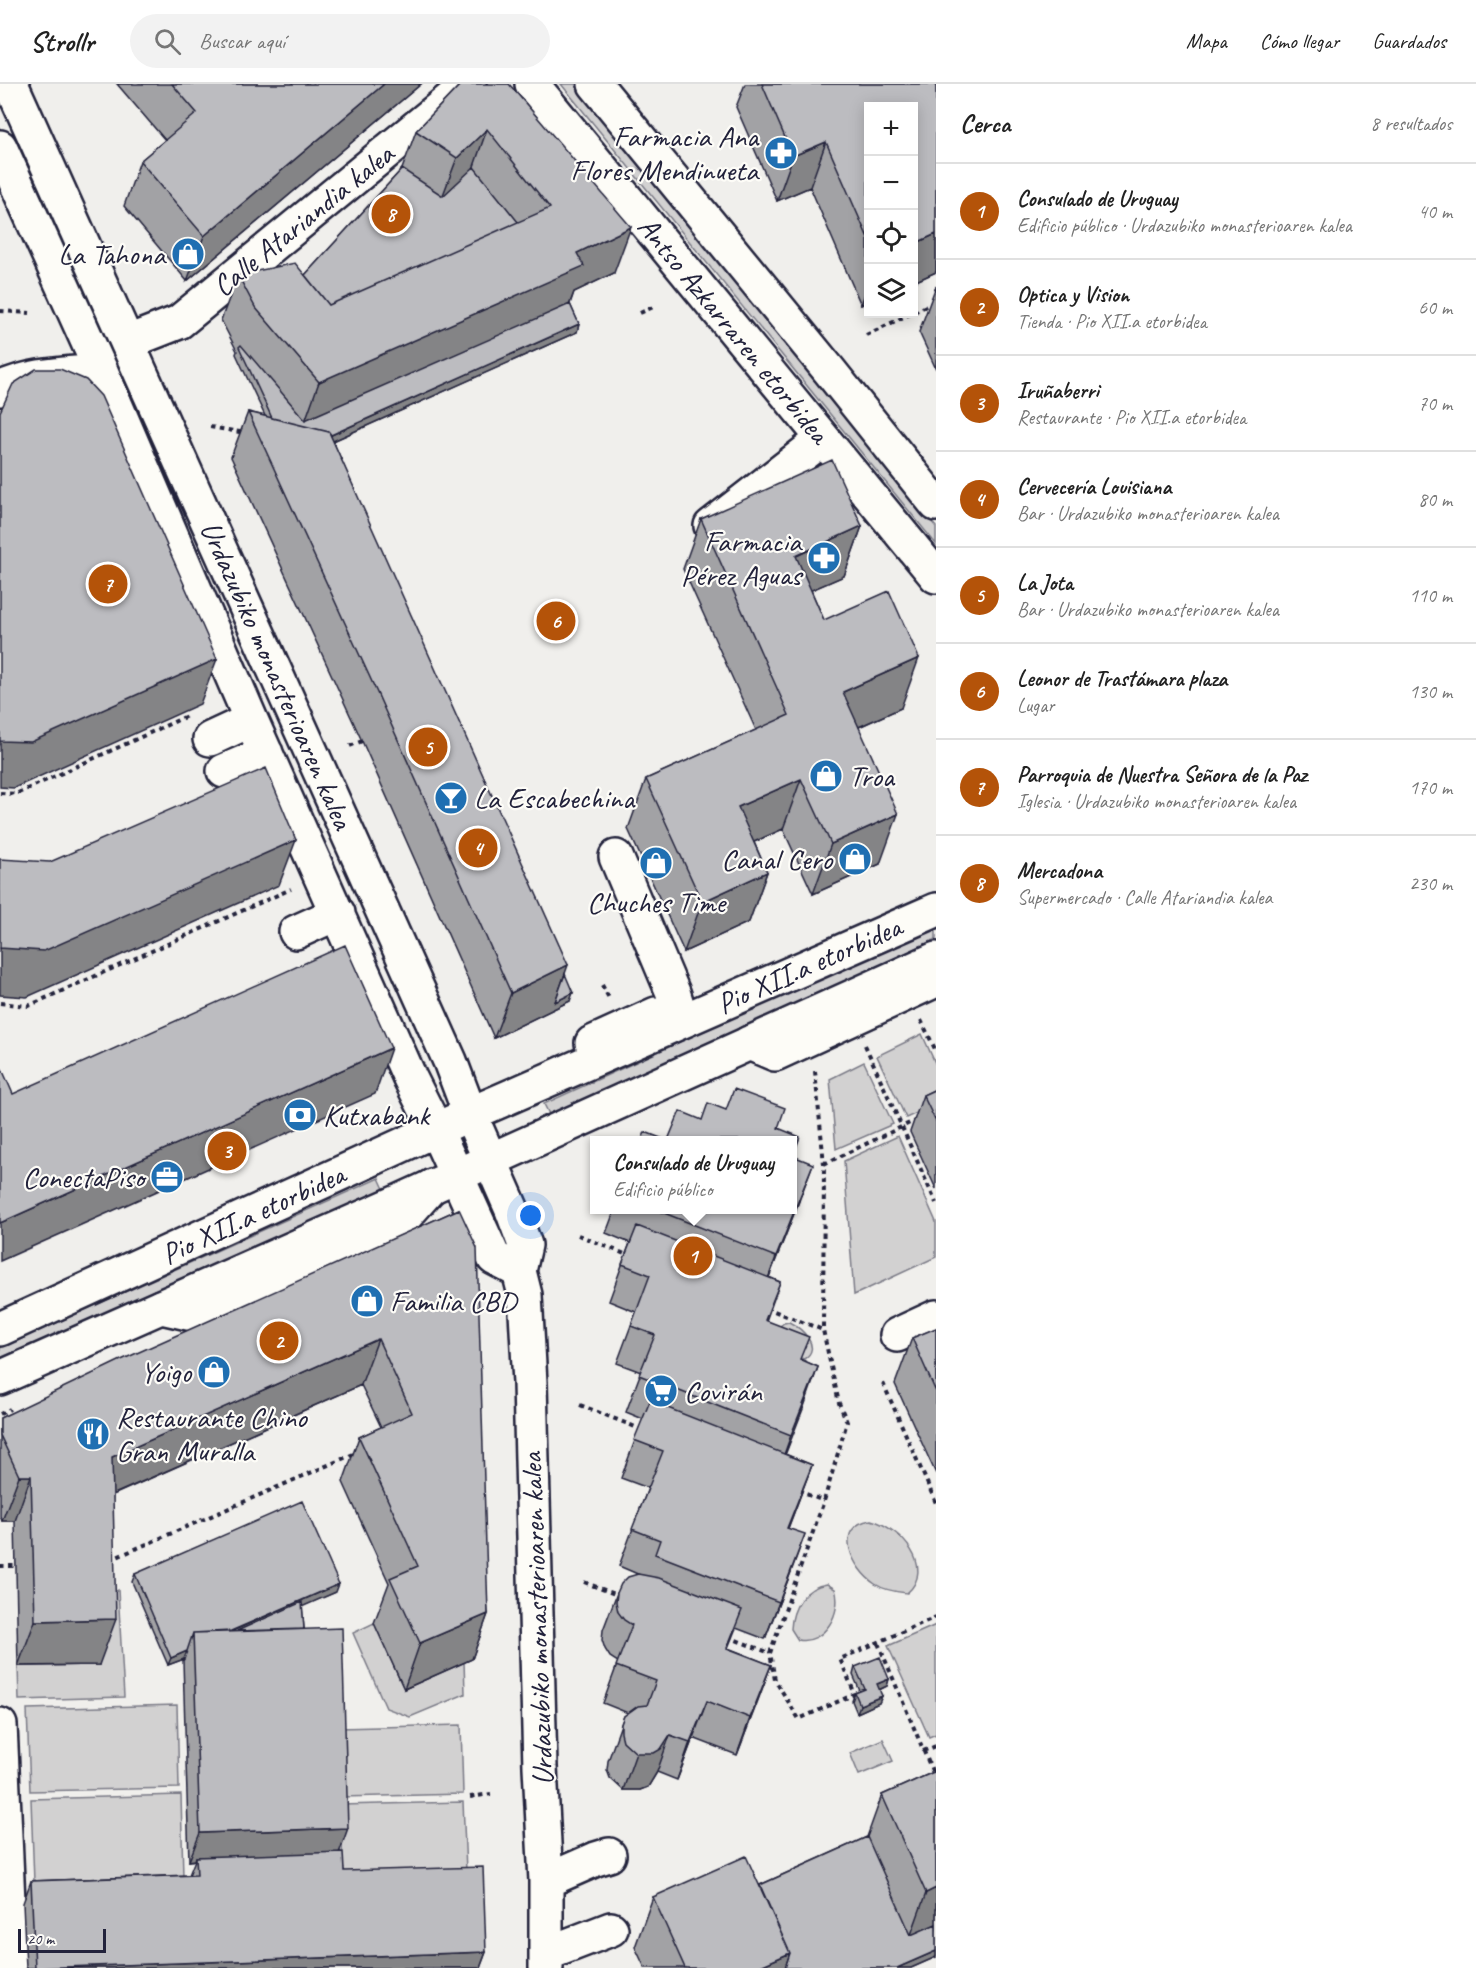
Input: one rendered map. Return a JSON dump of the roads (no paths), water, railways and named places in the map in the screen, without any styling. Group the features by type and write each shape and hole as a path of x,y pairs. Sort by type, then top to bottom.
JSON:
{"street":[{"name":"Urdazubiko monasterioaren kalea","path":"10,84 450,1061 525,1245 519,1271 525,1295 530,1383 540,1767 546,1881 546,1961"},
{"path":"23,84 96,247 91,263"},
{"name":"Calle Atariandia kalea","path":"128,342 179,322 469,84"},
{"name":"Antso Azkarraren etorbidea","path":"532,84 936,576"},
{"name":"Antso Azkarraren etorbidea","path":"595,84 822,360 936,504"},
{"name":"Urdazubiko monasterioaren kalea","path":"0,147 101,371 251,720 410,1078 436,1130 445,1180 494,1258 519,1271"},
{"path":"0,389 11,383 101,371"},
{"path":"707,558 697,536 823,439"},
{"path":"210,739 251,720"},
{"path":"224,771 266,753"},
{"path":"616,858 674,995 682,1020"},
{"name":"Pio XII.a etorbidea","path":"0,1329 470,1114 936,910"},
{"path":"296,932 338,913"},
{"name":"Pio XII.a etorbidea","path":"0,1378 936,959"},
{"name":"Pio XII.a etorbidea","path":"749,1043 775,1054 936,981"},
{"path":"897,1335 936,1317"},
{"path":"0,1725 11,1968"},
{"path":"546,1881 596,1859 609,1856"},
{"path":"546,1961 611,1929"}],"place":[{"name":"Farmacia Ana Flores Mendinueta","path":"781,153"},
{"name":"Mercadona","path":"391,214"},
{"name":"La Tahona","path":"188,254"},
{"name":"Farmacia Pérez Aguas","path":"824,558"},
{"name":"Parroquia de Nuestra Señora de la Paz","path":"108,584"},
{"name":"Leonor de Trastámara plaza","path":"556,621"},
{"name":"La Jota","path":"428,747"},
{"name":"Troa","path":"826,776"},
{"name":"La Escabechina","path":"451,798"},
{"name":"Cervecería Louisiana","path":"478,848"},
{"name":"Canal Cero","path":"855,859"},
{"name":"Chuches Time","path":"656,863"},
{"name":"Kutxabank","path":"300,1115"},
{"name":"Iruñaberri","path":"227,1151"},
{"name":"ConectaPiso","path":"167,1177"},
{"name":"Consulado de Uruguay","path":"693,1256"},
{"name":"Familia CBD","path":"367,1301"},
{"name":"Optica y Vision","path":"279,1341"},
{"name":"Yoigo","path":"214,1372"},
{"name":"Covirán","path":"661,1391"},
{"name":"Restaurante Chino Gran Muralla","path":"93,1434"}]}
